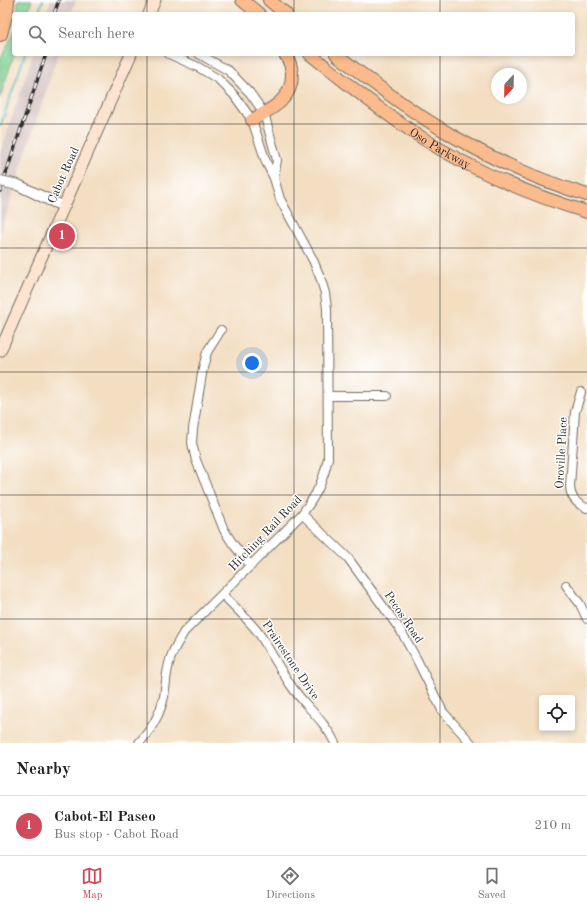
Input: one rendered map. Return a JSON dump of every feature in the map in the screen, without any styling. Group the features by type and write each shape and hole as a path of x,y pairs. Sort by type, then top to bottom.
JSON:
{"highway":[{"path":"0,34 6,12 7,0"}],"main road":[{"path":"150,12 155,0"},
{"path":"242,0 257,12"},
{"path":"269,0 284,12"},
{"name":"Cabot Road","path":"0,351 130,56"},
{"path":"252,120 278,104 288,94 292,80 292,72 286,56"},
{"name":"Oso Parkway","path":"313,56 371,102 440,150 518,188 587,212"},
{"name":"Oso Parkway","path":"338,56 368,80 409,109 466,145 521,171 587,195"}],"street":[{"name":"Hitching Rail Road","path":"139,743 157,719 164,697 170,658 184,632 302,514 315,496 323,479 328,458 327,309 325,293 313,260 280,199 274,178 266,162 252,120 234,95 218,78 173,56"},
{"name":"Hitching Rail Road","path":"203,56 229,71 250,93 264,113 277,160 274,178"},
{"path":"0,181 18,186 63,206"},
{"path":"221,330 207,352 203,368 192,443 196,460 224,530 233,544 251,566"},
{"name":"Oroville Place","path":"582,392 575,412 570,487 571,496 576,502 587,508"},
{"path":"328,396 387,396"},
{"name":"Pecos Road","path":"302,514 348,558 401,631 443,712 471,743"},
{"path":"566,585 580,604 587,619"},
{"name":"Prairestone Drive","path":"222,594 250,621 291,687 320,720 335,743"}],"shaded area":[{"path":"51,0 76,0 72,12 47,12"},
{"path":"32,56 57,56 0,233 0,154"}],"green space":[{"path":"18,0 32,0 28,12 17,12"},
{"path":"12,35 12,56 13,56 0,98 0,59"}],"waterway":[{"path":"39,12 43,0"},
{"path":"0,127 24,56"}],"railway":[{"path":"55,12 59,0"},
{"path":"0,191 45,56"}],"place":[{"name":"Cabot-El Paseo","path":"62,236"}]}
